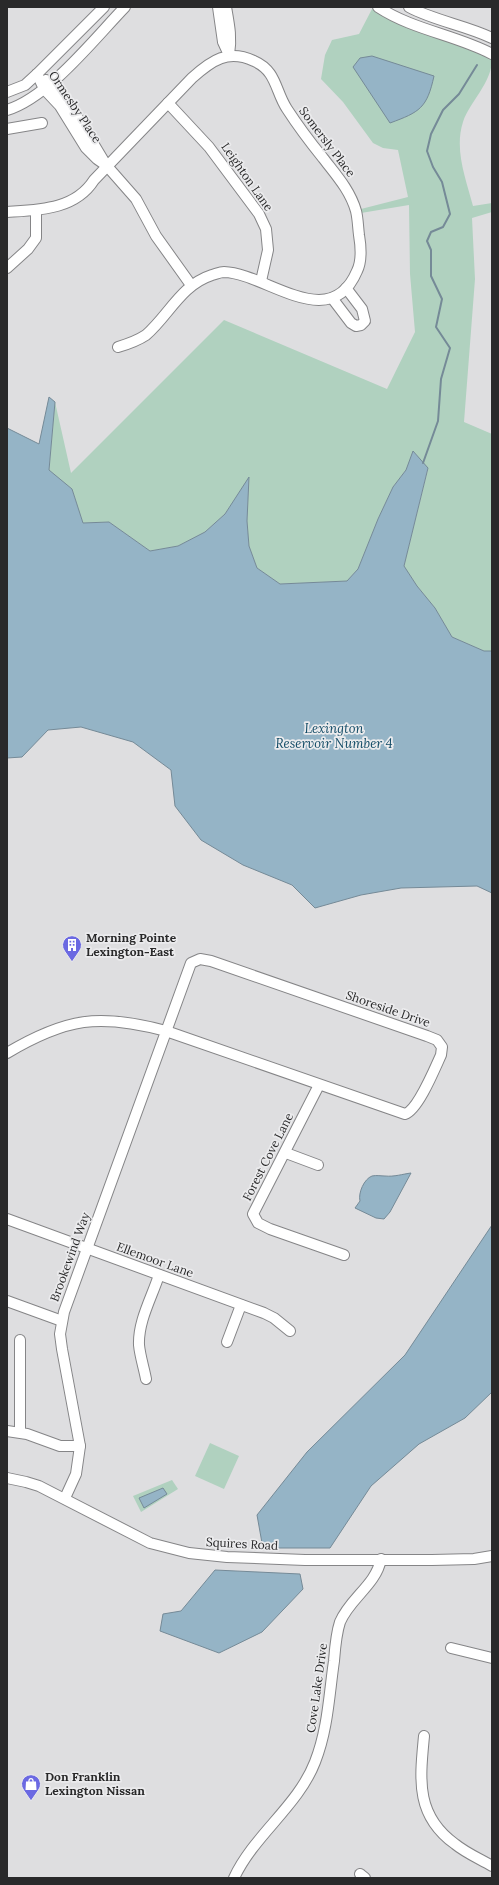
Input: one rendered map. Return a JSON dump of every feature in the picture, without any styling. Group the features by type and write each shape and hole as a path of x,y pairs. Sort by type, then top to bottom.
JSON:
{"street":[{"path":"7,92 25,85 104,7"},
{"path":"109,7 117,15"},
{"path":"7,110 26,102 48,86 125,7"},
{"path":"218,7 223,42 229,55"},
{"path":"226,7 231,44 229,55"},
{"path":"378,7 411,24 489,52 492,38 466,27 421,13 408,7"},
{"path":"7,212 48,209 68,200 79,188 94,180 204,67 229,55"},
{"name":"Somersly Place","path":"118,347 136,341 146,334 185,290 206,277 222,272 249,276 303,299 318,301 332,298 346,288 357,271 360,262 360,241 356,212 351,197 342,180 285,107 274,78 255,61 229,55"},
{"name":"Ormesby Place","path":"37,74 48,86 86,148 96,159 107,166 136,199 156,236 191,285"},
{"name":"Leighton Lane","path":"168,103 209,147 259,214 266,229 268,250 261,282"},
{"path":"7,129 42,122"},
{"path":"7,268 28,249 36,238 36,210"},
{"path":"332,298 351,323 356,326 361,325 365,321 362,309 346,288"},
{"name":"Shoreside Drive","path":"7,1053 36,1037 53,1030 90,1021 127,1022 166,1031 402,1113 407,1113 417,1103 441,1055 442,1048 437,1040 427,1036 200,959 191,963 166,1031"},
{"name":"Brookewind Way","path":"65,1498 76,1474 80,1446 62,1349 60,1334 62,1321 166,1031"},
{"name":"Forest Cove Lane","path":"320,1085 253,1214 258,1223 270,1229 344,1255"},
{"path":"286,1153 318,1165"},
{"name":"Ellemoor Lane","path":"7,1219 274,1318 290,1331"},
{"path":"146,1379 140,1351 140,1337 145,1314 160,1275"},
{"path":"7,1301 62,1321"},
{"path":"227,1342 241,1305"},
{"path":"20,1340 20,1432"},
{"path":"7,1431 20,1432 60,1446 80,1446"},
{"name":"Squires Road","path":"7,1478 26,1482 65,1498 150,1543 181,1551 210,1556 247,1558 460,1560 492,1556"},
{"name":"Cove Lake Drive","path":"234,1878 247,1856 300,1790 315,1763 326,1725 340,1622 349,1606 378,1572 382,1559"},
{"path":"451,1648 492,1658"},
{"path":"424,1736 421,1772 425,1806 432,1824 454,1844 492,1866"}],"green space":[{"path":"372,9 415,31 458,43 492,59 491,68 485,84 470,107 463,122 460,154 464,175 473,206 492,203 492,212 472,218 475,279 464,422 492,434 492,651 484,651 452,637 435,608 417,586 404,566 428,469 414,452 406,470 393,487 378,519 358,569 347,581 280,584 257,568 249,546 247,521 249,478 225,514 205,532 178,546 150,551 109,522 83,523 72,489 49,471 55,402 71,473 224,320 387,389 415,332 410,274 409,205 361,213 361,209 408,197 398,150 383,148 373,143 343,102 321,79 325,55 332,40 359,34"},
{"path":"210,1443 239,1456 224,1489 195,1476"},
{"path":"172,1480 178,1489 141,1512 133,1496"}],"water":[{"path":"372,56 434,76 428,95 421,107 409,116 390,123 353,67 360,58"},
{"name":"Lexington Reservoir Number 4","path":"49,397 55,402 49,470 72,489 83,523 109,522 150,551 178,546 205,532 225,514 249,477 247,521 249,546 257,568 280,584 347,581 358,569 378,519 393,487 406,470 413,451 428,468 404,566 417,586 435,608 452,637 484,651 492,651 492,893 477,886 401,888 361,895 315,908 292,885 243,865 201,840 175,806 171,770 133,742 81,727 48,730 22,757 7,758 7,428 39,444"},
{"path":"411,1173 390,1212 384,1219 376,1218 355,1208 360,1201 362,1187 366,1180 372,1176 392,1176"},
{"path":"492,1225 492,1392 465,1418 419,1444 371,1486 330,1548 269,1548 262,1543 257,1515 307,1452 405,1355"},
{"path":"163,1488 167,1494 144,1508 139,1498"},
{"path":"215,1570 300,1574 303,1589 262,1632 219,1653 160,1631 163,1614 181,1611"}],"waterway":[{"path":"423,463 438,421 441,379 450,348 436,327 442,299 431,276 431,250 427,241 431,232 443,227 450,214 442,182 433,167 427,151 431,134 443,110 459,94 477,65"}],"place":[{"name":"Morning Pointe Lexington-East","path":"72,962"},
{"name":"Don Franklin Lexington Nissan","path":"31,1801"}]}
